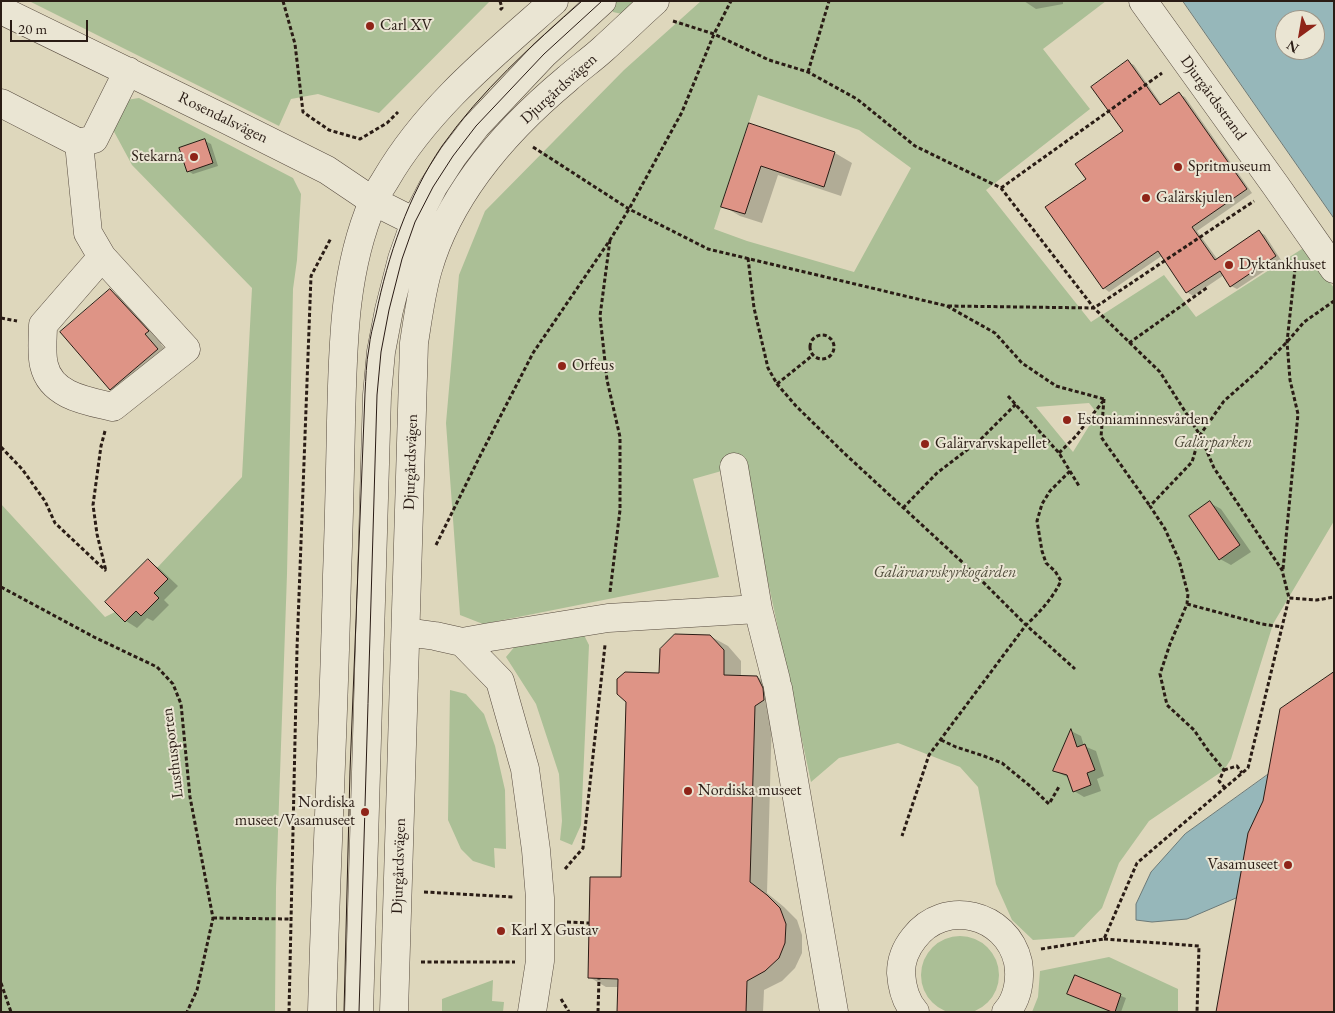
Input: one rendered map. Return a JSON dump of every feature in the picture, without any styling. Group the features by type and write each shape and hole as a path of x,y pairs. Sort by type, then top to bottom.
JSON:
{"street":[{"path":"322,1012 324,907 336,631 343,344 349,290 358,244 373,201 398,160 432,115 455,90 564,8 602,1"},
{"name":"Djurgårdsstrand","path":"1143,1 1334,269"},
{"path":"564,8 602,50"},
{"path":"359,1012 377,395 381,352 389,310 410,220 422,179 464,117 564,8"},
{"name":"Rosendalsvägen","path":"1,10 327,170 373,201 440,235"},
{"name":"Djurgårdsvägen","path":"394,1012 414,343 420,301 429,267 440,235 463,191 484,162 566,79 602,50 660,10"},
{"path":"1,103 79,143 94,139 128,71"},
{"path":"79,143 88,233 102,257 186,349 113,407 67,394 51,382 44,364 43,325 102,257"},
{"path":"344,1012 350,771 368,348 390,255 410,220"},
{"path":"734,467 758,609 777,684 834,1012"},
{"path":"406,632 462,642 608,618 758,609"},
{"path":"462,642 500,681 525,769 536,850 540,898 540,961 532,1012"},
{"path":"915,1012 909,1005 902,986 901,966 907,947 919,931 936,920 955,915 974,916 992,924 1006,936 1016,953 1020,972 1018,990 1006,1012"}],"path":[{"path":"283,1 295,44 303,112 329,130 360,140 387,123 400,110"},
{"path":"495,15 502,8 500,1"},
{"path":"436,536 436,546 533,353 629,209 682,112 714,34 731,1"},
{"path":"808,72 829,1"},
{"path":"660,10 769,60 808,72 857,99 914,146 1002,188 1094,308 1160,372 1200,435 1214,468 1282,570 1289,598 1248,768 1138,863 1104,939"},
{"path":"1002,188 1184,58"},
{"path":"515,129 527,143 629,209 708,249 947,306 1094,308 1276,186"},
{"path":"1282,570 1298,414 1290,380 1287,342 1300,220"},
{"path":"289,1012 300,570 311,276 332,236"},
{"path":"540,898 583,848 620,510 620,437 607,380 600,316 610,240"},
{"path":"748,258 754,308 768,368 777,384 796,406 974,573 1026,625 1075,669"},
{"path":"1129,343 1208,287"},
{"path":"1150,506 1192,462 1200,435 1224,401 1287,342 1304,322 1334,301"},
{"path":"947,306 995,333 1022,363 1056,386 1104,399"},
{"path":"822,335 832,340 834,348 828,358 820,359 813,355 810,344 815,337 822,335"},
{"path":"777,384 813,355"},
{"path":"1008,396 1059,453 1079,486"},
{"path":"1059,453 1076,436 1104,399"},
{"path":"1104,399 1102,437 1165,529 1179,560 1188,594 1187,604 1160,674 1167,705 1194,730 1224,770"},
{"path":"903,508 937,473 980,440 1016,404"},
{"path":"1,447 22,469 45,501 55,523 106,571 97,534 93,505 101,446 113,407"},
{"path":"902,836 929,755 1026,625 1045,606 1061,581 1055,571 1046,563 1037,521 1042,504 1050,491 1070,471"},
{"name":"Lusthusporten","path":"1,587 94,637 157,667 173,684 181,704 190,797 213,918 197,990 187,1012"},
{"path":"1289,598 1317,600 1334,597"},
{"path":"1187,604 1262,624 1282,627"},
{"path":"940,740 1002,763 1048,804 1060,785"},
{"path":"1225,788 1219,781 1224,770 1237,766 1242,773"},
{"path":"415,892 485,895"},
{"path":"213,918 291,919"},
{"path":"1016,953 1104,939 1199,946 1197,1012"},
{"path":"413,962 483,963"},
{"path":"598,1012 599,978"},
{"path":"1,983 12,1012"}],"green space":[{"path":"29,1 490,1 379,113 318,94 291,99 279,126"},
{"path":"638,1 622,14 613,12 611,2"},
{"path":"701,1 1106,1 1043,49 1090,109 986,190 1091,322 1164,275 1196,317 1305,247 1334,288 1334,521 1273,624 1231,759 1224,770 1149,821 1119,863 1102,908 1074,937 1033,940 1012,920 996,884 978,787 960,767 898,743 839,758 811,782 743,465 693,479 719,577 483,624 460,615 446,423 459,275 485,211 624,70","holes":["758,95 859,130 911,168 854,272 747,241 714,229","1089,403 1097,413 1073,452 1036,407"]},
{"path":"139,98 293,178 301,194 297,260 293,289 287,574 276,888 275,1012 1,1012 1,504 105,617 115,612 125,622 136,611 141,616 159,598 154,593 157,568 242,477 252,288 132,165 111,126 126,100"},
{"path":"584,635 589,645 581,825 572,845 560,840 562,821 559,774 536,704 506,657 516,645"},
{"path":"450,690 466,694 484,714 495,746 505,790 506,849 494,848 495,868 473,861 461,849 448,820"},
{"path":"960,936 975,939 987,948 996,960 999,975 996,990 987,1002 975,1011 960,1014 945,1011 933,1002 924,990 921,975 924,960 933,948 945,939"},
{"path":"1109,957 1178,989 1178,1012 1032,1012 1038,997 1040,971"},
{"path":"493,980 492,1001 504,1002 503,1012 442,1012 442,999"}],"water":[{"path":"1183,1 1334,1 1334,218"},
{"path":"1273,771 1320,841 1236,898 1187,919 1152,922 1136,920 1136,904 1151,872 1185,834"}],"building":[{"name":"Galärskjulen","path":"1128,60 1160,105 1179,92 1247,189 1192,227 1215,260 1259,230 1276,256 1230,287 1220,271 1186,293 1158,251 1103,289 1045,207 1086,179 1075,164 1123,131 1091,87"},
{"path":"749,123 835,152 824,187 761,166 745,214 721,207"},
{"path":"205,139 213,163 187,172 179,148"},
{"path":"110,289 149,331 145,334 158,349 110,390 60,332"},
{"path":"1210,501 1240,545 1219,560 1189,516"},
{"path":"148,559 168,579 154,593 159,598 141,616 136,611 125,622 105,602"},
{"name":"Nordiska museet","path":"675,634 710,635 724,650 724,675 757,676 763,688 764,700 755,706 750,882 780,908 786,924 785,943 779,958 765,971 747,981 746,1012 617,1012 618,979 588,978 590,877 621,877 626,702 617,694 617,679 625,672 659,673 660,649"},
{"name":"Vasamuseet","path":"1334,672 1334,1012 1216,1012 1248,833 1263,801 1280,709"},
{"path":"1071,729 1077,747 1085,744 1095,770 1087,773 1091,785 1073,792 1067,775 1053,771"},
{"path":"1075,975 1121,994 1115,1012 1067,994"}],"tram line":[{"path":"344,1012 350,771 365,393 370,340 381,292 393,249 409,206 442,146 473,106 490,88 582,1"},
{"path":"359,1012 377,395 381,352 389,310 402,259 415,222 433,187 453,156 476,126 544,54 602,1"}],"place":[{"name":"Carl XV","path":"370,26"},
{"name":"Stekarna","path":"194,157"},
{"name":"Spritmuseum","path":"1178,167"},
{"name":"Galärskjulen","path":"1146,198"},
{"name":"Dyktankhuset","path":"1229,265"},
{"name":"Orfeus","path":"562,366"},
{"name":"Estoniaminnesvården","path":"1067,420"},
{"name":"Galärvarvskapellet","path":"925,444"},
{"name":"Nordiska museet","path":"688,791"},
{"name":"Nordiska museet/Vasamuseet","path":"365,812"},
{"name":"Vasamuseet","path":"1288,865"},
{"name":"Karl X Gustav","path":"501,931"}],"park label":[{"name":"Galärparken","path":"1213,443"},
{"name":"Galärvarvskyrkogården","path":"945,573"}]}
